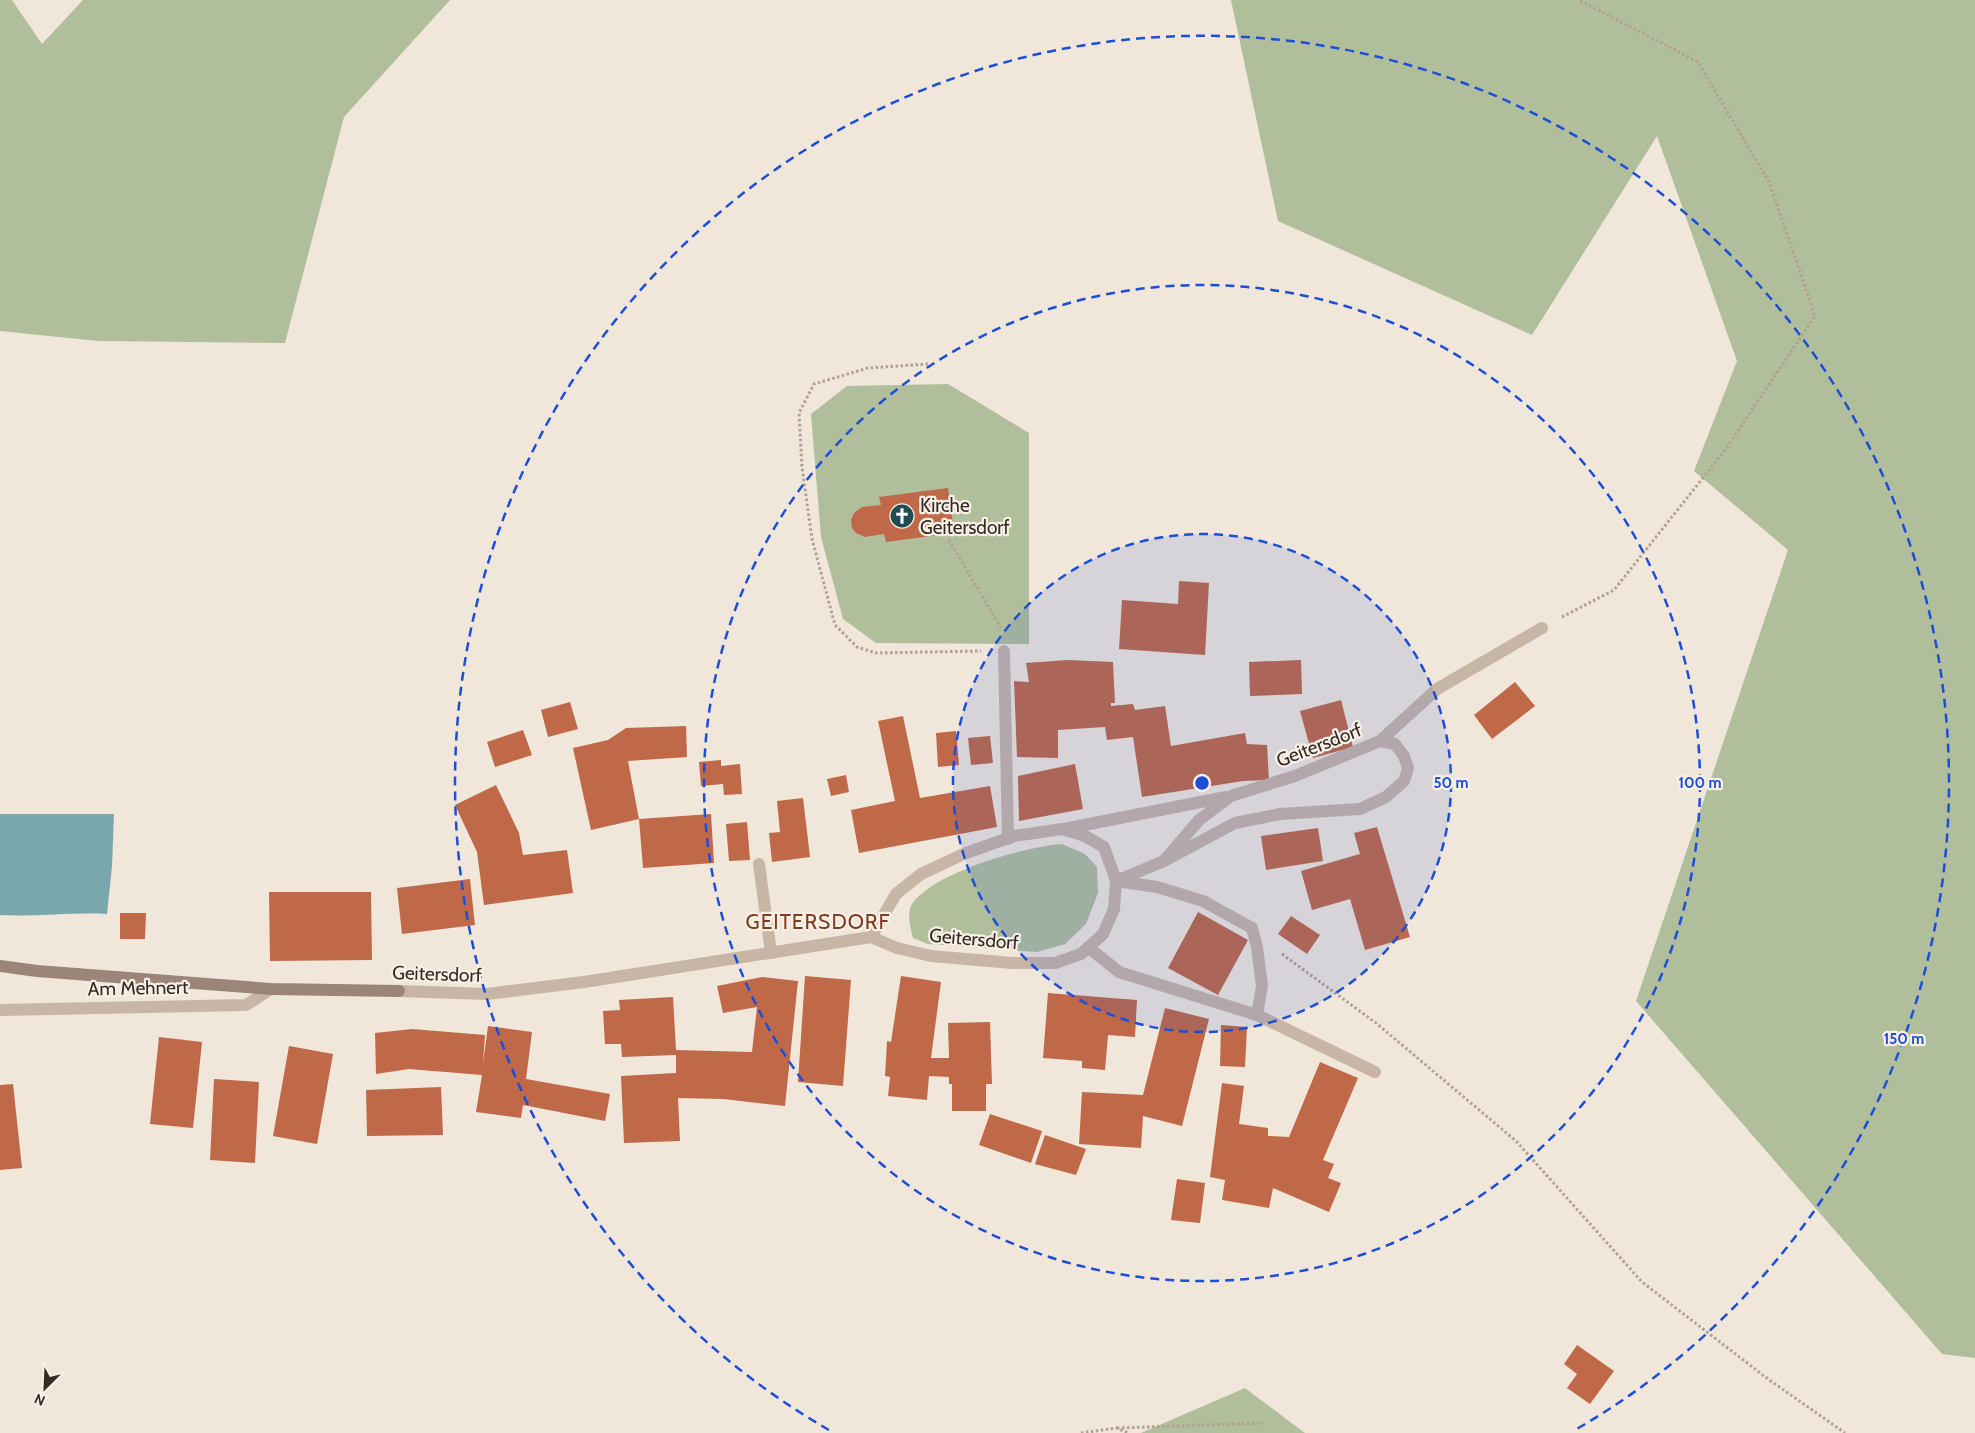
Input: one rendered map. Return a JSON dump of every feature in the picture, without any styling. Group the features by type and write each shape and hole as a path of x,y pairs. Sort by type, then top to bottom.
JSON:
{"street":[{"path":"1380,741 1437,689 1542,628"},
{"path":"1004,651 1008,839"},
{"name":"Geitersdorf","path":"1116,881 1164,861 1235,823 1280,814 1360,809 1386,797 1404,781 1408,768 1404,756 1395,744 1380,741 1294,776 1231,796 1199,820 1164,861"},
{"path":"1062,829 1231,796"},
{"name":"Geitersdorf","path":"0,966 37,971 271,988 487,994 584,982 871,937 897,948 931,956 1012,963 1055,963 1081,954 1103,934 1114,909 1116,881 1104,847 1085,836 1062,829 1008,839 966,853 921,874 896,894 871,937"},
{"path":"759,864 771,952"},
{"path":"1116,881 1157,887 1203,900 1252,928 1257,947 1262,986 1257,1015"},
{"path":"1088,947 1119,972 1257,1015 1375,1072"},
{"name":"Am Mehnert","path":"0,1010 246,1005 271,988"}],"path":[{"path":"1542,628 1614,590 1725,450 1815,316 1769,182 1698,62 1579,0"},
{"path":"928,364 868,368 814,384 799,413 802,467 812,539 835,624 857,647 876,653 1004,651 1004,633 950,540"},
{"path":"1252,928 1268,944 1376,1023 1516,1141 1642,1282 1768,1379 1845,1433"},
{"path":"1081,1433 1117,1428 1263,1423"},
{"path":"1117,1428 1128,1433"}],"green space":[{"path":"0,0 12,0 42,44 83,0 450,0 344,117 285,343 98,341 0,331"},
{"path":"1231,0 1975,0 1975,1358 1942,1354 1636,1001 1788,550 1694,471 1737,361 1657,136 1532,335 1278,221"},
{"path":"948,384 1029,433 1029,644 876,643 843,619 821,537 811,414 847,386"},
{"path":"1062,844 1085,854 1097,867 1098,893 1086,924 1065,944 1037,952 928,944 913,938 909,917 910,908 923,892 959,872 981,863 1026,850"},
{"path":"1245,1388 1305,1433 1141,1433"}],"water":[{"path":"0,814 114,814 112,866 107,914 0,915"}],"building":[{"name":"Kirche Geitersdorf","path":"948,488 954,533 886,542 884,534 865,537 856,533 852,528 851,520 854,513 862,507 881,505 879,497"},
{"path":"1179,581 1209,583 1205,655 1119,649 1122,600 1178,604"},
{"path":"1068,660 1113,662 1115,703 1111,703 1111,706 1133,704 1135,710 1165,706 1171,746 1245,733 1247,744 1267,745 1269,780 1243,781 1142,797 1133,737 1107,740 1105,727 1058,730 1058,758 1017,757 1014,681 1029,682 1026,663"},
{"path":"1301,660 1302,694 1250,696 1249,662"},
{"path":"1515,682 1535,706 1492,739 1474,715"},
{"path":"1341,700 1353,747 1313,758 1300,711"},
{"path":"570,702 578,729 548,737 541,710"},
{"path":"903,716 920,798 990,786 997,827 859,853 851,810 895,801 878,721"},
{"path":"686,726 687,757 628,761 639,819 591,830 573,748 608,740 626,728"},
{"path":"523,730 532,755 495,767 487,742"},
{"path":"956,731 959,765 938,767 936,733"},
{"path":"990,736 993,763 971,765 968,738"},
{"path":"721,760 721,766 740,764 742,794 724,795 723,784 701,786 699,762"},
{"path":"1075,764 1083,809 1019,821 1018,776"},
{"path":"846,775 849,792 831,796 827,779"},
{"path":"496,785 519,833 523,855 567,850 573,893 484,905 477,852 455,805"},
{"path":"803,798 810,857 772,862 769,833 780,832 777,801"},
{"path":"711,814 714,863 643,868 639,819"},
{"path":"747,822 750,860 729,861 726,824"},
{"path":"1377,827 1410,937 1365,950 1350,899 1312,910 1301,871 1360,854 1354,833"},
{"path":"1318,828 1323,861 1266,870 1261,836"},
{"path":"470,879 475,925 402,934 397,888"},
{"path":"269,892 371,892 372,960 270,961"},
{"path":"1198,912 1248,940 1218,995 1168,968"},
{"path":"120,913 146,913 145,939 120,939"},
{"path":"1291,916 1320,935 1307,954 1278,934"},
{"path":"805,976 851,980 843,1086 798,1082"},
{"path":"901,976 941,982 931,1058 949,1058 948,1023 990,1022 992,1084 986,1084 986,1111 952,1111 952,1084 949,1084 949,1077 929,1076 927,1100 888,1096 890,1077 885,1076 887,1041 891,1042"},
{"path":"762,977 798,981 785,1106 723,1099 678,1098 680,1141 624,1143 621,1076 676,1073 676,1055 622,1057 621,1044 605,1044 603,1011 620,1010 619,1000 673,997 676,1050 752,1052 757,1007 723,1013 717,986"},
{"path":"1048,993 1137,1000 1135,1037 1108,1035 1105,1070 1082,1068 1082,1061 1043,1058"},
{"path":"1165,1008 1209,1019 1182,1126 1143,1116 1141,1148 1079,1144 1082,1092 1143,1095"},
{"path":"1221,1025 1247,1027 1245,1067 1220,1066"},
{"path":"488,1026 532,1032 526,1079 610,1094 605,1121 523,1105 521,1118 476,1112 482,1075 409,1069 376,1074 375,1033 412,1029 485,1035 483,1063"},
{"path":"159,1037 202,1042 193,1128 150,1124"},
{"path":"289,1046 333,1054 317,1144 273,1136"},
{"path":"1320,1062 1358,1078 1323,1160 1334,1164 1328,1178 1341,1183 1329,1212 1273,1188 1269,1208 1222,1200 1225,1180 1210,1177 1222,1083 1244,1086 1239,1124 1268,1128 1268,1136 1289,1137"},
{"path":"214,1079 259,1082 255,1163 210,1160"},
{"path":"13,1084 22,1168 0,1170 0,1085"},
{"path":"441,1087 443,1135 367,1136 366,1090"},
{"path":"990,1114 1042,1131 1031,1163 979,1145"},
{"path":"1045,1135 1086,1149 1076,1175 1035,1164"},
{"path":"1177,1179 1205,1183 1200,1223 1171,1220"},
{"path":"1577,1345 1614,1371 1590,1404 1567,1388 1577,1374 1564,1364"}],"place":[{"name":"Kirche Geitersdorf","path":"902,516"}],"district":[{"name":"GEITERSDORF","path":"818,921"}]}
